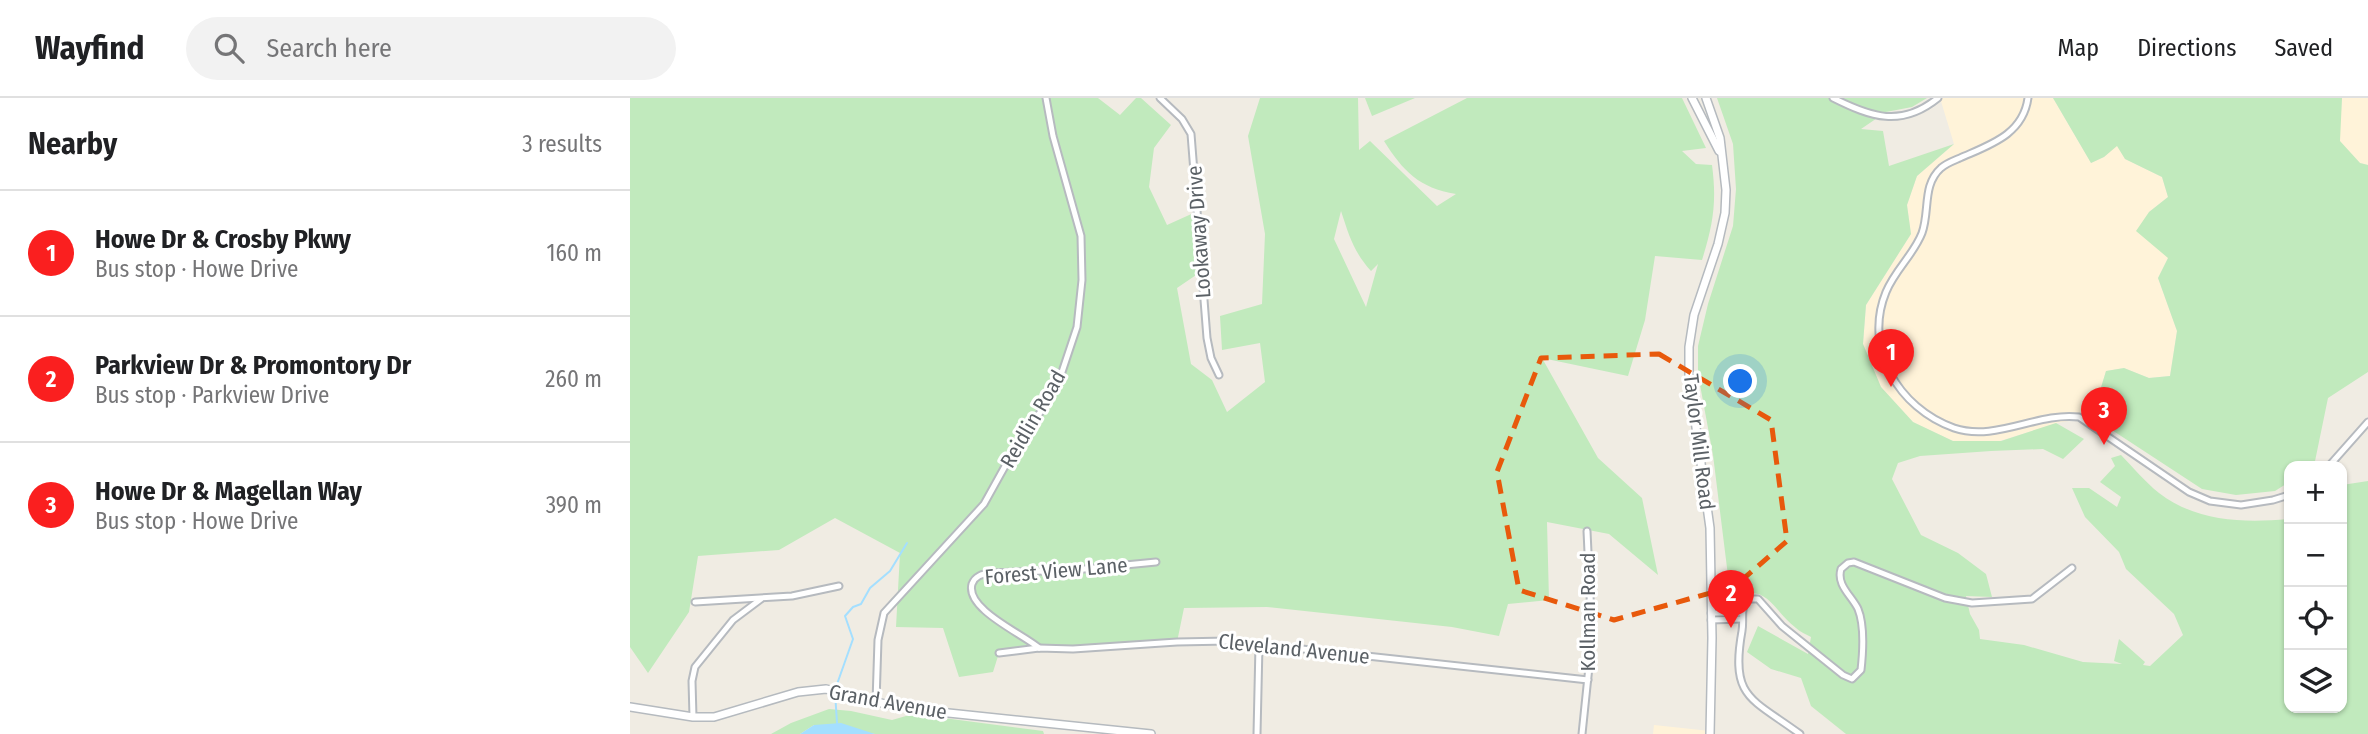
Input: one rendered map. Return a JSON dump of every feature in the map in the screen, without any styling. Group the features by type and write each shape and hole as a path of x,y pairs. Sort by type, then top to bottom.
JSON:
{"main road":[{"name":"Taylor Mill Road","path":"1692,98 1720,155"},
{"name":"Taylor Mill Road","path":"1706,98 1720,138 1726,190 1725,213 1718,244 1694,315 1689,347 1689,377 1710,528 1710,734"},
{"name":"Grand Avenue","path":"630,707 692,717 714,717 798,692 830,690 876,702 939,712 1151,734"}],"street":[{"name":"Reidlin Road","path":"876,702 878,640 884,613 984,504 1009,459 1049,399 1065,364 1077,327 1082,280 1081,236 1051,129 1046,98"},
{"name":"Lookaway Drive","path":"1160,98 1182,118 1191,134 1207,338 1211,358 1219,375"},
{"path":"1833,98 1858,111 1883,117 1911,114 1927,107 1938,98"},
{"path":"2028,98 2024,113 2009,134 1946,164 1932,180 1922,234 1896,272 1882,303 1879,343 1882,358 1894,382 1911,402 1937,420 1955,428 1990,432 2051,418 2079,418 2189,492 2210,501 2241,505 2284,497"},
{"path":"2333,461 2368,422"},
{"name":"Kollman Road","path":"1582,734 1592,638 1587,531"},
{"name":"Forest View Lane","path":"1039,648 1028,638 990,616 977,604 972,590 974,580 978,576 1156,562"},
{"path":"1800,734 1757,703 1741,685 1737,663 1743,605 1747,599 1758,598 1782,626 1843,675 1852,679 1861,670 1861,620 1859,611 1839,575 1848,563 1854,562 1868,567 1945,598 1972,603 2032,599 2072,568"},
{"path":"695,602 792,596 839,586"},
{"path":"692,717 692,681 695,667 733,620 761,598"},
{"path":"1711,617 1742,616"},
{"name":"Cleveland Avenue","path":"999,653 1039,648 1073,649 1193,641 1259,645 1588,680"},
{"path":"1257,734 1259,645"}],"highlighted area":[{"path":"1659,354 1771,420 1787,541 1735,586 1614,620 1519,590 1497,472 1541,358"}],"shaded area":[{"path":"1940,98 2053,98 2091,163 2104,157 2117,145 2125,159 2162,177 2168,197 2149,212 2168,258 2158,278 2177,331 2170,376 2149,378 2124,368 2106,371 2092,417 2057,423 2000,441 1953,441 1913,422 1881,387 1863,344 1866,305 1911,234 1907,205 1917,176 1954,144"},
{"path":"2342,98 2368,98 2368,165 2360,163 2339,141"},
{"path":"1654,725 1710,731 1710,734 1653,734"}],"green space":[{"path":"630,98 1098,98 1120,115 1136,98 1141,98 1171,125 1154,148 1149,187 1167,225 1198,211 1202,271 1177,288 1191,364 1212,380 1227,412 1265,382 1260,343 1222,350 1220,316 1262,304 1265,234 1248,136 1260,98 1358,98 1359,150 1370,141 1437,206 1456,194 1422,183 1405,169 1384,141 1467,98 1682,98 1706,148 1682,151 1696,164 1712,165 1713,213 1702,260 1655,256 1645,320 1628,376 1542,358 1598,458 1642,498 1658,575 1609,534 1547,522 1549,600 1508,604 1499,636 1452,627 1267,607 1184,608 1177,642 999,653 993,672 959,677 943,628 896,627 900,553 835,518 779,550 698,556 689,612 648,673 630,647","holes":["1341,211 1360,257 1371,271 1378,264 1366,307 1334,239"]},
{"path":"1365,98 1415,98 1372,116"},
{"path":"1717,98 1927,98 1912,107 1886,112 1861,129 1883,131 1889,166 1954,144 1917,176 1907,205 1911,234 1866,305 1863,344 1881,387 1913,422 1953,441 2001,441 2056,423 2084,439 2063,459 2043,449 1920,456 1898,463 1892,479 1921,535 1958,553 1986,574 1992,597 1966,596 1980,639 2024,645 2083,662 2122,664 2114,661 2119,639 2145,662 2143,665 2150,666 2183,635 2174,614 2126,569 2119,552 2085,517 2072,488 2089,488 2117,507 2121,497 2100,482 2115,466 2111,458 2121,455 2159,493 2189,510 2238,520 2284,519 2284,713 2347,713 2347,484 2368,481 2368,734 1846,734 1811,706 1801,678 1771,669 1747,652 1758,626 1808,654 1811,637 1788,621 1761,595 1743,594 1731,600 1713,455 1698,374 1698,346 1708,304 1733,226 1736,189 1733,144"},
{"path":"2053,98 2342,98 2340,141 2360,163 2368,165 2368,372 2328,398 2315,461 2284,461 2284,485 2275,491 2236,495 2202,489 2092,417 2106,371 2124,368 2149,378 2170,376 2177,331 2158,278 2168,258 2136,231 2149,212 2168,197 2162,177 2125,159 2117,146 2091,163"},
{"path":"829,709 892,720 913,714 1043,731 1044,734 875,734 814,725 800,734 771,734 791,723"}],"water":[{"path":"841,723 875,734 800,734 814,725"}],"waterway":[{"path":"836,687 853,639 845,616 853,607 861,604 870,588 890,571 907,543"},
{"path":"835,692 837,723"}],"place":[{"name":"Howe Dr & Crosby Pkwy","path":"1891,387"},
{"name":"Howe Dr & Magellan Way","path":"2104,445"},
{"name":"Parkview Dr & Promontory Dr","path":"1731,628"}]}
